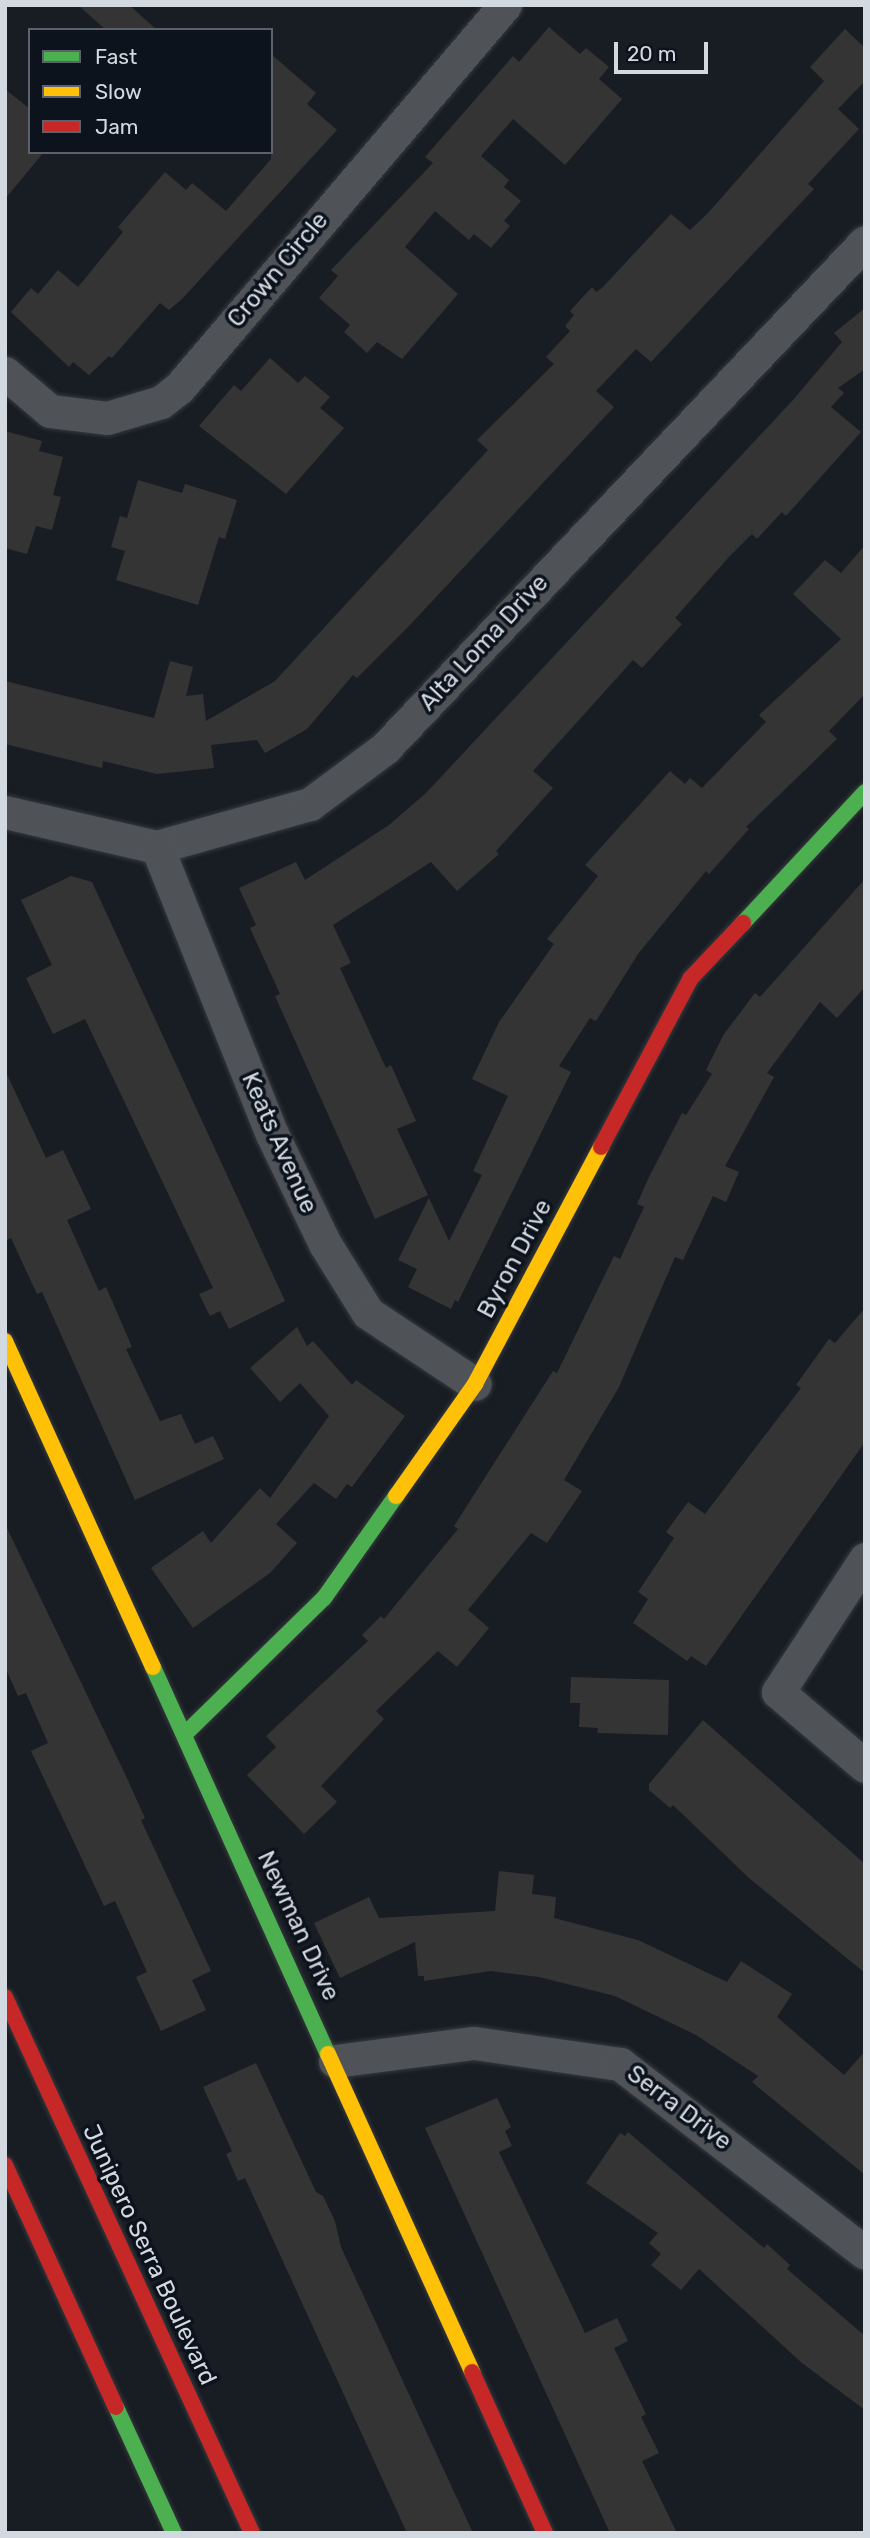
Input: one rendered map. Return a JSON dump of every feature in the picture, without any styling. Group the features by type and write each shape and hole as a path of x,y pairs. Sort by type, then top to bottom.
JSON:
{"street":[{"name":"Crown Circle","path":"5,373 50,411 107,418 161,402 179,388 505,5"},
{"name":"Alta Loma Drive","path":"5,812 157,847 310,804 385,748 865,242"},
{"name":"Byron Drive","path":"185,1734 324,1598 474,1384 691,978 865,792"},
{"name":"Keats Avenue","path":"157,847 272,1134 325,1244 368,1313 474,1384"},
{"name":"Newman Drive","path":"5,1340 335,2061 545,2533"},
{"path":"865,1559 778,1692 865,1766"},
{"name":"Junipero Serra Boulevard","path":"5,1997 252,2533"},
{"name":"Serra Drive","path":"335,2061 474,2043 620,2064 865,2253"},
{"path":"5,2165 174,2533"}],"building":[{"path":"78,5 129,5 155,28 104,28"},
{"path":"549,27 580,54 586,48 609,67 599,79 622,99 565,165 513,119 481,156 509,180 504,187 521,201 504,221 510,226 491,248 474,234 469,240 435,211 405,247 458,294 402,359 377,342 367,353 344,332 350,325 319,298 338,276 331,270 433,163 425,157 513,56 519,62"},
{"path":"845,29 865,48 865,81 838,109 859,129 808,184 814,189 651,362 636,349 596,391 614,407 408,627 357,678 353,675 307,729 265,753 257,740 211,745 214,768 157,774 103,761 102,768 5,744 5,681 154,718 170,661 193,667 186,696 203,694 206,721 275,681 488,450 477,440 554,364 546,357 570,331 565,326 574,315 570,311 592,287 596,292 602,288 671,214 690,230 709,212 824,81 810,67"},
{"path":"273,56 316,93 307,104 337,130 182,299 169,310 160,303 112,358 109,356 89,375 73,362 69,367 11,312 31,288 38,294 58,270 78,287 123,232 118,227 165,172 186,190 192,183 226,211 271,159"},
{"path":"5,89 28,107 28,154 42,154 5,199"},
{"path":"865,308 865,369 838,388 844,393 831,407 861,432 786,516 782,512 757,539 752,534 728,558 675,618 682,624 642,668 633,660 533,771 553,788 496,851 499,854 457,891 431,862 333,925 351,963 340,968 386,1068 391,1065 416,1121 397,1129 428,1195 375,1219 275,996 280,994 250,928 256,925 239,888 296,862 305,880 389,825 426,793 793,400 842,342 834,333"},
{"path":"270,358 298,383 305,376 330,397 320,408 344,428 286,494 199,426 234,385 241,391"},
{"path":"5,431 42,441 39,451 63,457 53,495 61,497 52,530 36,526 27,554 5,548"},
{"path":"138,480 182,493 185,484 237,500 225,539 219,537 198,605 116,580 125,551 111,547 120,516 127,518"},
{"path":"865,545 865,694 829,731 837,739 746,827 749,829 709,874 706,871 638,954 596,1021 590,1018 559,1066 571,1072 458,1302 455,1300 451,1309 408,1287 417,1269 398,1260 429,1198 449,1241 482,1175 473,1171 508,1096 472,1079 499,1022 554,944 547,939 598,876 585,865 670,771 685,784 690,778 702,788 766,722 759,715 841,639 793,594 825,560 841,573"},
{"path":"71,876 92,882 285,1301 229,1329 220,1311 210,1316 199,1294 213,1288 85,1019 53,1034 26,978 52,965 21,900"},
{"path":"865,879 865,987 837,1018 820,1002 767,1073 774,1077 725,1166 739,1172 726,1202 713,1196 683,1260 675,1257 619,1387 564,1480 582,1491 547,1543 531,1533 468,1610 489,1628 457,1667 438,1651 376,1711 384,1719 321,1786 337,1802 304,1834 247,1775 276,1747 266,1736 368,1641 362,1635 381,1616 384,1619 458,1529 454,1526 553,1371 557,1373 614,1256 620,1259 644,1207 637,1204 649,1177 682,1113 686,1115 712,1074 706,1070 724,1034 755,993 760,997"},
{"path":"5,1070 46,1158 63,1150 91,1209 67,1220 99,1291 106,1287 132,1347 126,1349 160,1421 181,1414 195,1444 213,1436 224,1459 135,1500 42,1292 37,1294 11,1238 5,1241"},
{"path":"865,1308 865,1442 706,1666 691,1656 687,1661 633,1623 648,1599 638,1592 674,1538 666,1532 688,1502 705,1514 801,1388 796,1385 829,1339 835,1343"},
{"path":"297,1327 307,1346 313,1341 352,1385 356,1380 405,1416 352,1487 347,1484 336,1499 314,1483 276,1524 297,1543 270,1573 193,1628 151,1568 203,1531 211,1543 260,1488 270,1498 329,1416 300,1383 280,1402 250,1368"},
{"path":"5,1524 124,1772 145,1818 141,1820 211,1971 192,1980 206,2010 161,2031 136,1977 147,1972 115,1901 104,1906 31,1751 48,1743 26,1693 18,1696 5,1667"},
{"path":"571,1677 669,1680 668,1735 597,1733 598,1728 579,1727 580,1703 570,1703"},
{"path":"703,1720 865,1864 865,1973 749,1878 673,1805 670,1808 649,1790 649,1784"},
{"path":"499,1871 534,1875 532,1894 556,1897 554,1918 638,1940 727,1982 741,1961 792,1994 777,2017 844,2075 865,2051 865,2175 752,2082 758,2076 696,2035 615,1996 539,1977 491,1971 424,1981 424,1976 418,1976 415,1942 340,1978 314,1923 369,1897 379,1918 495,1911"},
{"path":"256,2063 316,2192 323,2196 335,2221 341,2247 473,2533 407,2533 245,2178 238,2181 226,2154 232,2151 203,2087"},
{"path":"497,2098 511,2127 505,2131 512,2146 499,2152 585,2333 617,2318 628,2341 614,2348 646,2414 641,2417 659,2453 642,2461 677,2533 610,2533 425,2128"},
{"path":"628,2132 764,2248 767,2244 790,2265 787,2269 865,2336 865,2410 802,2363 699,2269 681,2290 651,2265 661,2254 649,2243 658,2233 586,2183 620,2133 625,2136"}],"traffic: fast":[{"path":"743,923 865,792"},
{"path":"185,1734 324,1598 396,1496"},
{"path":"153,1667 328,2054"},
{"path":"116,2407 174,2533"}],"traffic: slow":[{"path":"396,1496 475,1384 601,1147"},
{"path":"5,1341 153,1667"},
{"path":"328,2054 472,2372"}],"traffic: jam":[{"path":"601,1147 691,978 743,923"},
{"path":"5,1997 252,2533"},
{"path":"5,2165 116,2407"},
{"path":"472,2372 545,2533"}]}
